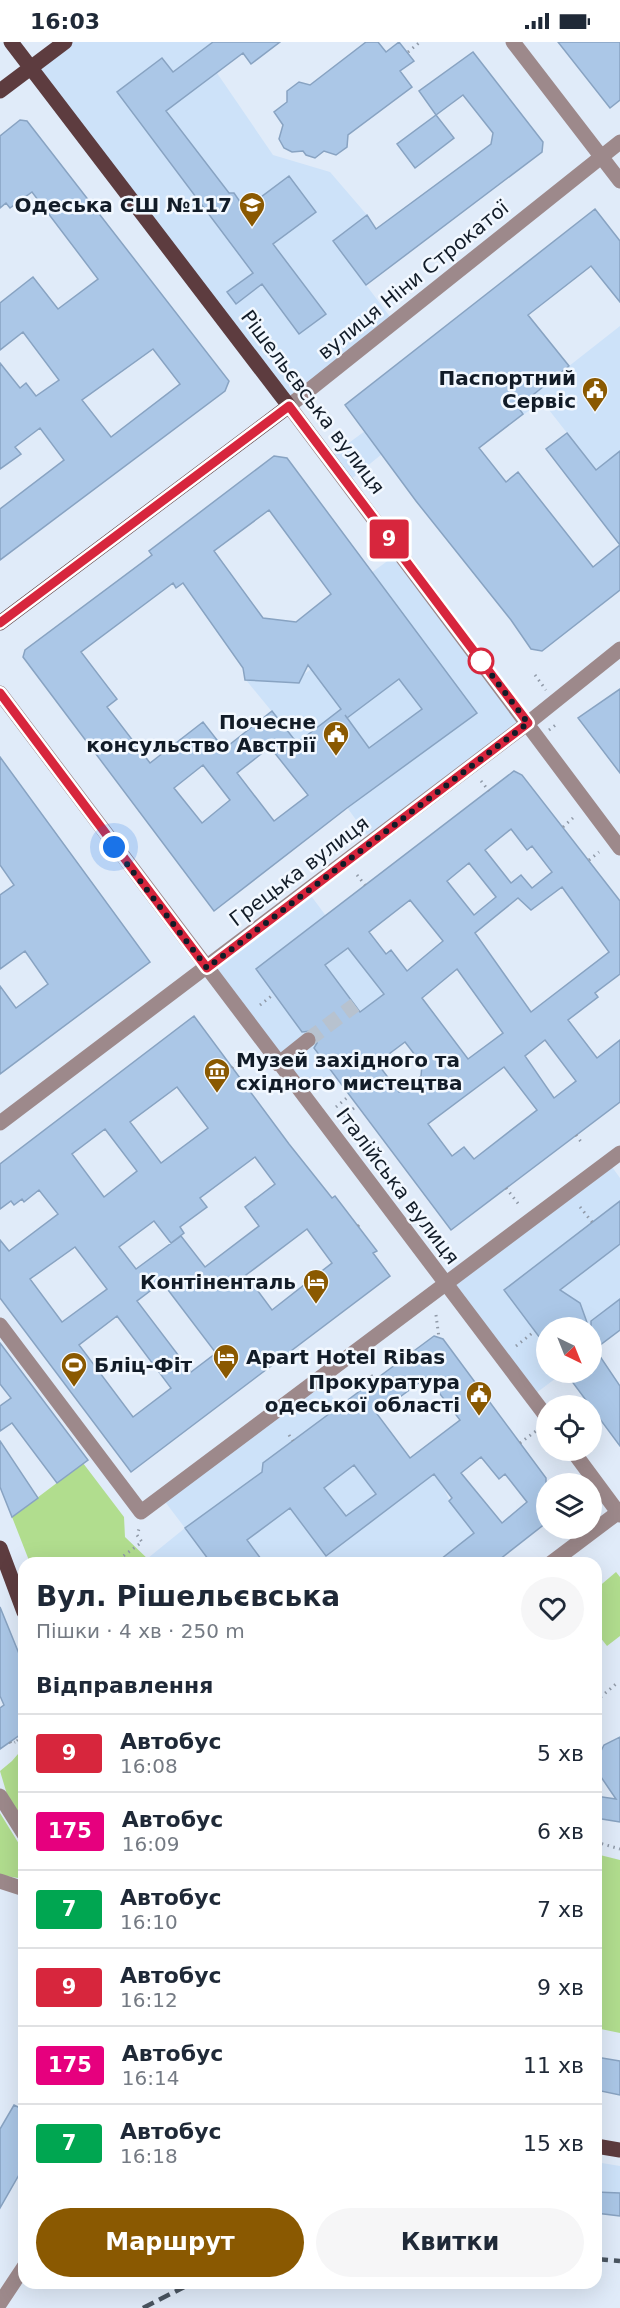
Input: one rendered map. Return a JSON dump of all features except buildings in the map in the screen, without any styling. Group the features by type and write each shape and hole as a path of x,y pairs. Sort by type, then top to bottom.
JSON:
{"main road":[{"name":"Рішельєвська вулиця","path":"11,42 289,406"},
{"path":"0,91 64,42"},
{"name":"вулиця Ніни Строкатої","path":"0,623 289,406"},
{"path":"0,1548 18,1596"},
{"path":"602,2147 620,2150"}],"street":[{"path":"513,42 620,181"},
{"name":"вулиця Ніни Строкатої","path":"289,406 620,142"},
{"name":"Рішельєвська вулиця","path":"289,406 620,848"},
{"name":"Грецька вулиця","path":"0,1122 207,968 528,723 620,649"},
{"name":"Італійська вулиця","path":"0,693 536,1403"},
{"path":"278,1064 308,1040"},
{"path":"0,1324 141,1512 620,1153"},
{"path":"559,1557 619,1513 580,1461"},
{"path":"0,1796 18,1824"},
{"path":"0,1881 18,1887"},
{"path":"0,2304 18,2276"},
{"path":"0,2304 18,2286"}],"path":[{"path":"408,52 420,42"},
{"path":"481,781 489,791"},
{"path":"563,827 573,818"},
{"path":"590,860 599,852"},
{"path":"357,875 365,885"},
{"path":"260,1005 274,994"},
{"path":"232,1068 240,1060"},
{"path":"336,1107 349,1096"},
{"path":"344,1116 357,1106"},
{"path":"576,1135 582,1143"},
{"path":"506,1188 520,1206"},
{"path":"580,1208 592,1222"},
{"path":"358,1226 362,1222"},
{"path":"436,1315 439,1338"},
{"path":"516,1346 535,1331"},
{"path":"370,1375 374,1380"},
{"path":"520,1443 536,1431"},
{"path":"289,1435 293,1441"},
{"path":"122,1557 142,1542"},
{"path":"602,1696 616,1684"},
{"path":"10,1742 11,1744 18,1740"},
{"path":"602,1844 620,1849"}],"shaded area":[{"name":"Одеська СШ №117","path":"67,42 234,42 217,73 273,155 330,172 367,215 333,241 394,322 289,402 31,68"},
{"path":"620,326 620,451 596,470 542,401 479,448 382,454 350,480 331,456 365,431 536,392"},
{"path":"397,554 524,721 370,839 319,769 246,680 299,683 303,675 358,635 341,595"},
{"path":"309,893 403,1020 306,1095 208,968"},
{"path":"610,1164 620,1178 620,1330 602,1344 602,1317 536,1317 536,1383 550,1383 532,1396 450,1285"},
{"path":"320,1381 408,1494 434,1474 450,1501 493,1557 149,1557 185,1528 163,1499"},
{"path":"602,2163 620,2166 620,2216 602,2214"}],"green space":[{"path":"83,1463 124,1517 125,1537 146,1557 28,1557 12,1517"},
{"path":"616,1572 620,1577 620,1636 607,1646 602,1640 602,1584"},
{"path":"18,1754 18,1814 9,1801 0,1771"},
{"path":"0,1813 18,1842 18,1878 0,1875"},
{"path":"602,1856 620,1860 620,2033 602,2029"}],"tunnel":[{"path":"308,1040 355,1005"}],"railway":[{"path":"602,2260 620,2261"},
{"path":"143,2308 180,2289"}],"bus line":[{"name":"9","path":"0,623 289,406 528,723 207,968 0,693"}],"place":[{"name":"Одеська СШ №117","path":"252,228"},
{"name":"Паспортний Сервіс","path":"595,413"},
{"name":"Почесне консульство Австрії","path":"336,757"},
{"name":"Музей західного та східного мистецтва","path":"217,1094"},
{"name":"Контіненталь","path":"316,1305"},
{"name":"Apart Hotel Ribas","path":"226,1380"},
{"name":"Бліц-Фіт","path":"74,1388"},
{"name":"Прокуратура одеської області","path":"479,1417"}],"route":[{"path":"114,847 207,968 528,723 481,661"}]}
